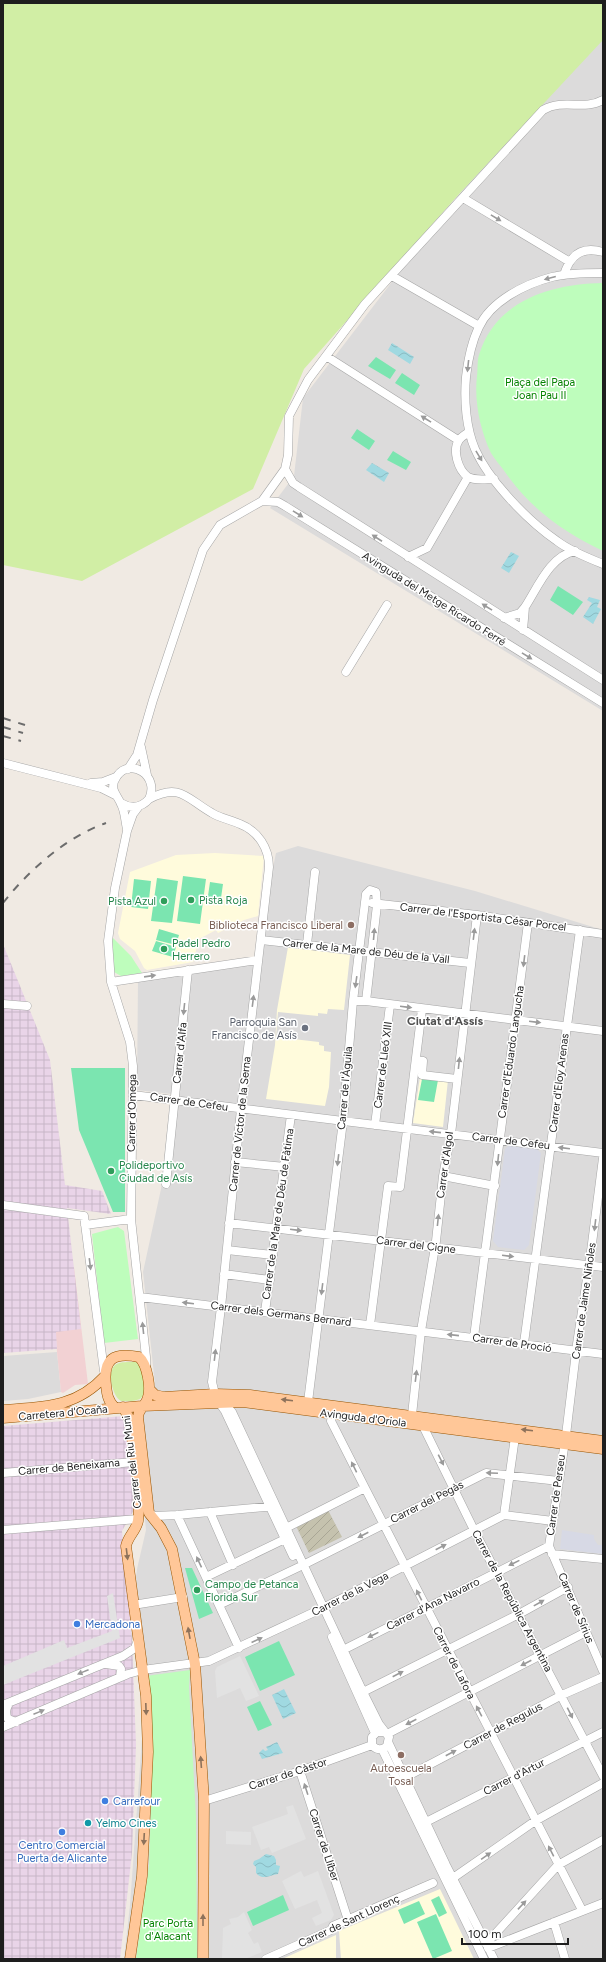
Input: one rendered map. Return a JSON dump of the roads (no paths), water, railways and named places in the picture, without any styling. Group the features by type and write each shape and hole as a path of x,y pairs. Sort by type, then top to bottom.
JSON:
{"main road":[{"path":"119,1407 107,1398 105,1374 109,1362 114,1358 124,1356 139,1357 146,1367"},
{"name":"Carrer d'Omega","path":"146,1367 149,1389"},
{"name":"Carretera d'Ocaña","path":"3,1410 62,1404 89,1392 105,1374"},
{"path":"142,1406 147,1400 149,1389"},
{"name":"Avinguda d'Oriola","path":"149,1389 155,1395 164,1398 218,1399 233,1407 332,1414 515,1437 603,1441"},
{"name":"Avinguda d'Oriola","path":"119,1407 250,1395 412,1415 565,1440 603,1449"},
{"name":"Carrer del Riu Muni","path":"142,1406 138,1417 151,1516"},
{"name":"Carretera d'Ocaña","path":"3,1418 119,1407"},
{"name":"Carrer del Riu Muni","path":"119,1407 129,1418 139,1508 138,1519"},
{"path":"130,1959 142,1876 148,1752 143,1670 126,1546 128,1539 135,1529 138,1519 151,1516 162,1528 172,1549 183,1597 194,1664 204,1801 203,1959"}],"street":[{"path":"80,783 103,782 116,777 128,769 137,755 203,550 220,525 262,501 285,469 288,455 289,416 308,380 365,304 543,110 559,103 590,104 603,100"},
{"path":"463,198 570,262"},
{"path":"564,275 574,256 581,252 594,249 603,252"},
{"path":"603,273 553,276 528,284 492,308 479,326 469,354 466,386 469,432 475,450 494,479 529,518 557,541 603,564"},
{"path":"392,276 479,326"},
{"path":"326,356 458,440"},
{"path":"469,432 458,440 456,451 458,463 468,477 482,480 494,479"},
{"name":"Avinguda del Metge Ricardo Ferré","path":"285,469 292,483 603,680"},
{"path":"408,557 427,548 468,477"},
{"name":"Avinguda del Metge Ricardo Ferré","path":"262,501 278,502 285,506 603,703"},
{"path":"552,565 556,555 557,541"},
{"path":"504,618 515,615 525,607 552,565 561,555 575,551"},
{"path":"346,672 387,605"},
{"path":"524,630 525,607"},
{"path":"141,742 141,750 152,790 149,798"},
{"path":"3,763 101,788 114,794 121,803 127,806 139,806 149,798 163,792 174,792"},
{"path":"128,769 138,770 174,792"},
{"path":"114,794 114,783 116,777"},
{"name":"Carrer de Víctor de la Serna","path":"174,792 195,800 212,813 242,824 257,835 268,854 269,867 235,1162 212,1382 218,1399"},
{"path":"121,803 127,832"},
{"name":"Carrer d'Omega","path":"139,806 133,814 127,832 110,915 108,941 111,982 130,1042 133,1066 131,1219 146,1367"},
{"path":"306,944 315,872"},
{"name":"Carrer de l'Àguila","path":"308,1402 343,1121 353,1001 368,891 376,892 377,904"},
{"name":"Carrer de l'Esportista César Porcel","path":"365,908 369,904 377,904 477,915 603,934"},
{"path":"366,1001 377,904"},
{"name":"Carrer d'Algol","path":"412,1415 421,1331 443,1176 451,1134 470,963 477,915"},
{"name":"Carrer d'Eduardo Langucha","path":"474,1337 517,1020 528,923"},
{"name":"Carrer d'Eloy Arenas","path":"524,1343 580,930"},
{"name":"Carrer de la Mare de Déu de la Vall","path":"261,940 470,963"},
{"path":"111,982 258,960"},
{"name":"Carrer d'Alfa","path":"166,1184 188,970"},
{"path":"353,1001 366,1001 603,1031"},
{"path":"3,1004 26,1006"},
{"name":"Carrer de Lleó XIII","path":"375,1125 390,1005"},
{"path":"370,1325 388,1186 400,1187 406,1129 417,1060 422,1009"},
{"path":"417,1060 423,1061 422,1075 457,1079"},
{"name":"Carrer de Cefeu","path":"133,1095 603,1152"},
{"name":"Carrer de la Mare de Déu de Fàtima","path":"265,1312 291,1115"},
{"name":"Carrer de Jaime Niñoles","path":"565,1440 603,1158"},
{"path":"235,1162 285,1167"},
{"path":"443,1176 495,1186"},
{"path":"3,1205 84,1216 105,1374"},
{"path":"85,1225 131,1219"},
{"name":"Carrer del Cigne","path":"229,1223 603,1267"},
{"path":"227,1250 273,1255"},
{"path":"224,1274 270,1280"},
{"name":"Carrer dels Germans Bernard","path":"140,1297 421,1331"},
{"name":"Carrer de Proció","path":"421,1331 524,1343 576,1352 603,1354"},
{"path":"218,1399 273,1507 286,1528 301,1566 321,1609 382,1733 385,1747 442,1872 485,1959"},
{"path":"233,1407 285,1539 301,1566"},
{"name":"Carrer de Lafora","path":"332,1414 331,1421 364,1488 582,1910"},
{"name":"Carrer de la República Argentina","path":"423,1426 474,1530 497,1571 603,1776"},
{"path":"515,1437 504,1515 553,1521"},
{"name":"Carrer de Perseu","path":"551,1550 553,1521 565,1440"},
{"name":"Carrer de Beneixama","path":"3,1473 134,1462"},
{"name":"Carrer del Pegàs","path":"219,1605 301,1566 486,1473 510,1474 559,1481"},
{"path":"286,1528 364,1488"},
{"path":"151,1516 273,1507"},
{"path":"210,1512 233,1565"},
{"path":"177,1515 239,1648"},
{"name":"Carrer de la Vega","path":"3,1727 120,1677 143,1670 209,1661 321,1609 504,1515"},
{"path":"3,1530 116,1522 138,1519"},
{"path":"116,1522 129,1525 130,1529 128,1539"},
{"path":"206,1577 285,1539"},
{"path":"551,1550 603,1559"},
{"name":"Carrer d'Ana Navarro","path":"342,1651 426,1609 497,1571 551,1550"},
{"name":"Carrer de Sírius","path":"551,1550 603,1670"},
{"path":"363,1692 519,1614 568,1587"},
{"path":"134,1605 183,1597"},
{"path":"385,1747 376,1748 372,1745 371,1740 382,1733 469,1692 586,1632"},
{"path":"16,1722 8,1719 6,1715 6,1704 123,1656 135,1648 138,1640"},
{"path":"342,1651 382,1733"},
{"path":"104,1664 118,1666 121,1669 120,1677"},
{"name":"Carrer de Regulus","path":"404,1778 562,1695 603,1677"},
{"name":"Carrer d'Artur","path":"426,1822 603,1732"},
{"name":"Carrer de Càstor","path":"204,1801 300,1771 372,1745"},
{"path":"385,1747 404,1778 494,1959"},
{"name":"Carrer de Llíber","path":"300,1771 348,1920"},
{"path":"454,1878 535,1821 603,1783"},
{"path":"485,1959 487,1946 558,1865 603,1840"},
{"path":"442,1872 454,1878"},
{"name":"Carrer de Sant Llorenç","path":"266,1959 331,1930 333,1926 433,1882"},
{"path":"487,1946 554,1922 603,1902"},
{"path":"554,1922 565,1959"}],"water":[{"path":"392,343 414,357 410,364 388,350"},
{"path":"372,463 389,473 384,482 366,470"},
{"path":"511,552 519,556 509,573 501,568"},
{"path":"589,597 600,600 597,607 601,609 593,624 583,617 592,603 587,600"},
{"path":"284,1689 296,1713 283,1719 272,1695"},
{"path":"277,1742 283,1753 262,1759 259,1753 263,1749 265,1751 268,1750 266,1747"},
{"path":"266,1854 274,1856 276,1865 280,1866 278,1874 261,1877 256,1873 256,1867 253,1864 254,1861"}],"railway":[{"path":"3,718 25,725"},
{"path":"3,727 23,733"},
{"path":"3,736 21,741"},
{"path":"3,903 24,879 49,856 77,837 106,823"}],"place":[{"name":"Pista Roja","path":"191,900"},
{"name":"Pista Azul","path":"164,901"},
{"name":"Biblioteca Francisco Liberal","path":"351,925"},
{"name":"Padel Pedro Herrero","path":"164,949"},
{"name":"Parroquia San Francisco de Asís","path":"305,1028"},
{"name":"Polideportivo Ciudad de Asís","path":"111,1171"},
{"name":"Campo de Petanca Florida Sur","path":"197,1590"},
{"name":"Mercadona","path":"77,1624"},
{"name":"Autoescuela Tosal","path":"401,1755"},
{"name":"Carrefour","path":"105,1801"},
{"name":"Yelmo Cines","path":"88,1823"},
{"name":"Centro Comercial Puerta de Alicante","path":"62,1832"}],"district":[{"name":"Ciutat d'Assís","path":"445,1021"}],"park label":[{"name":"Plaça del Papa Joan Pau II","path":"540,388"},
{"name":"Parc Porta d'Alacant","path":"168,1929"}]}
